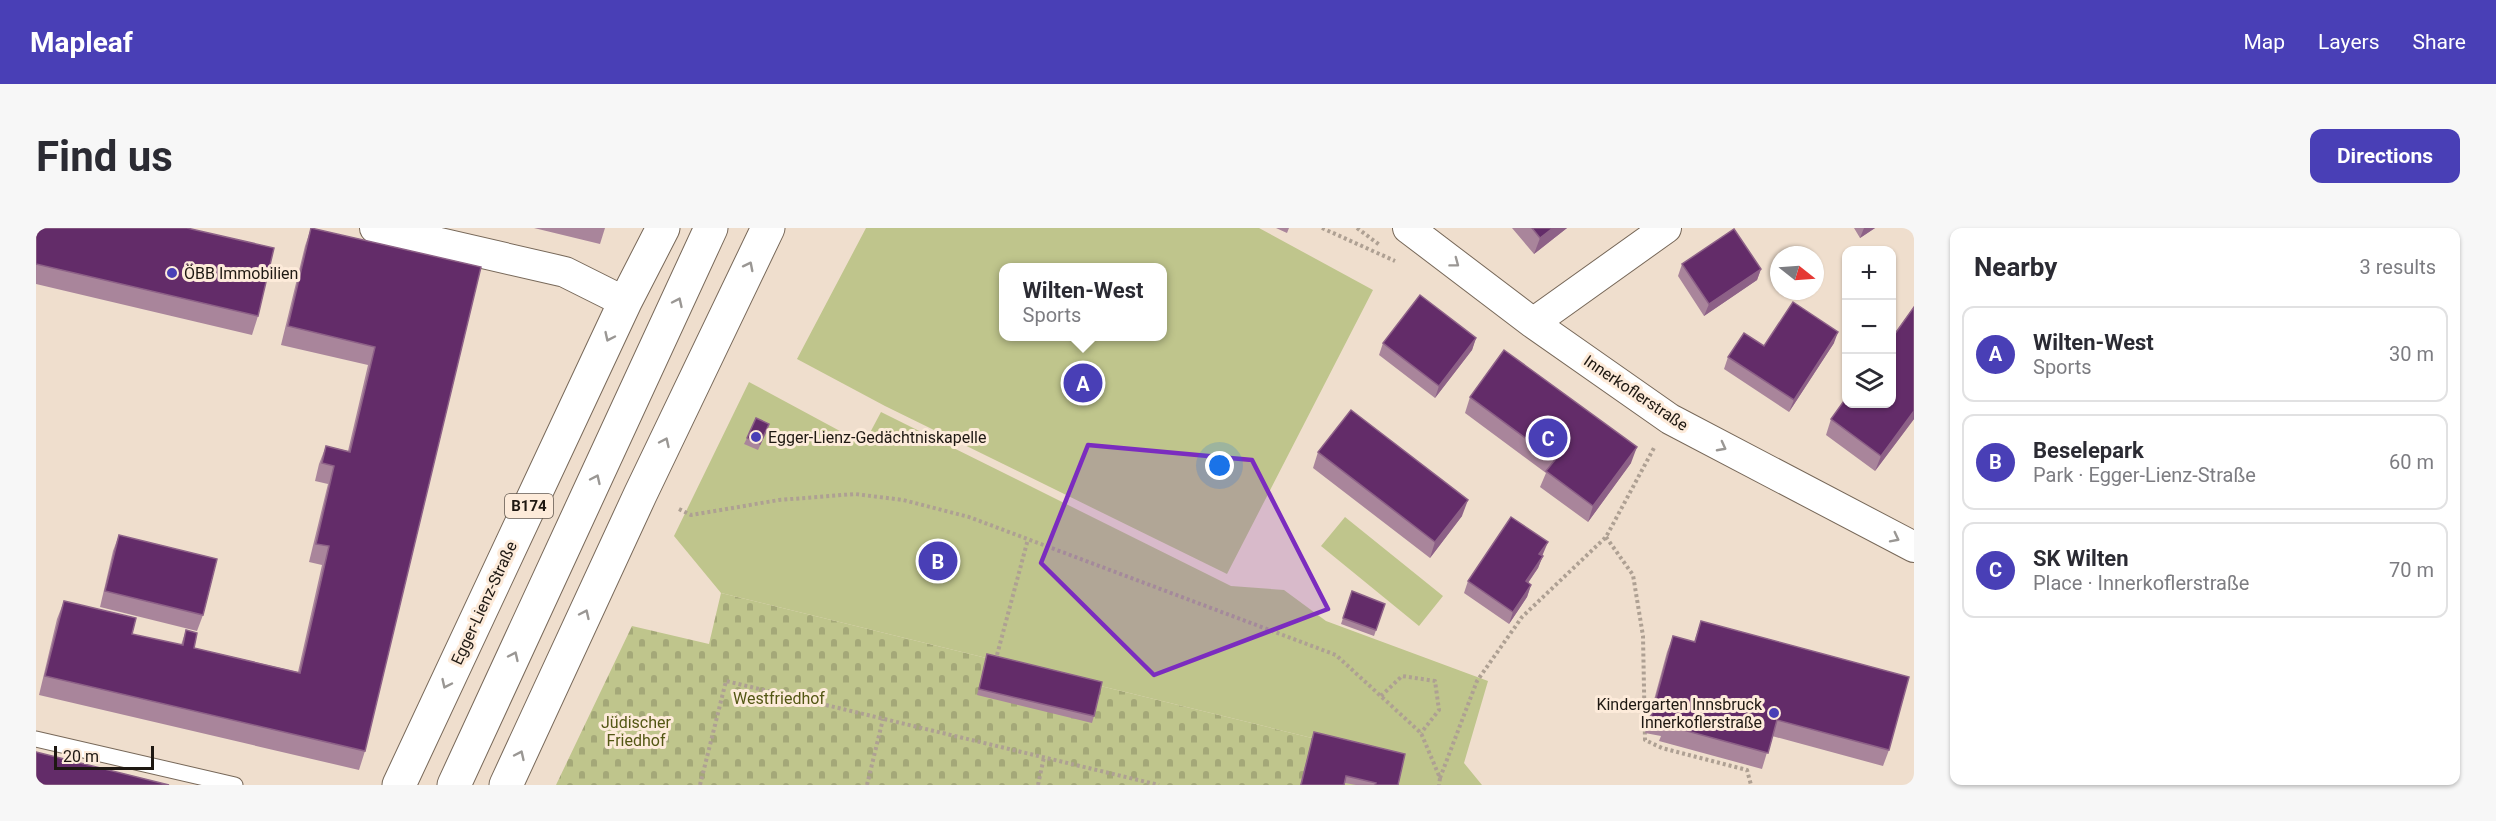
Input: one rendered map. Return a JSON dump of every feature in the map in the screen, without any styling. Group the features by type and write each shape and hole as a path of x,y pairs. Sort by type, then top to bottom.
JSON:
{"main road":[{"name":"Egger-Lienz-Straße","path":"399,785 625,302 663,228"},
{"path":"454,785 711,228"},
{"path":"506,785 640,495 768,228"}],"street":[{"path":"375,228 565,272 625,302"},
{"name":"Innerkoflerstraße","path":"1408,228 1533,323 1671,419 1914,547"},
{"path":"1533,323 1666,228"}],"lane":[{"path":"36,739 235,785"}],"path":[{"path":"1322,228 1398,260 1357,228"},
{"path":"1439,785 1478,681 1522,617 1606,537 1671,419"},
{"path":"679,509 691,515 779,500 855,494 903,500 969,517 1336,655 1421,733 1440,778"},
{"path":"1606,537 1633,575 1643,636 1644,740 1662,748 1747,770 1751,785"},
{"path":"997,655 1028,539"},
{"path":"1382,696 1402,676 1435,681 1439,710 1421,733"},
{"path":"700,785 726,681 1159,785"},
{"path":"867,785 883,719"},
{"path":"1038,785 1044,757"}],"highlighted area":[{"path":"1088,445 1252,460 1328,609 1154,675 1041,563"}],"green space":[{"path":"866,228 1259,228 1373,290 1227,574 885,406 797,359"},
{"path":"749,382 864,444 881,412 1231,586 1284,590 1326,621 1488,681 1464,763 1482,785 1397,785 1402,760 721,593 674,536"},
{"path":"1345,517 1443,596 1419,626 1321,546"},
{"name":"Westfriedhof","path":"721,593 1402,760 1397,785 556,785 632,626 709,644"}],"building":[{"path":"36,228 187,228 274,248 258,316 36,264"},
{"path":"311,228 481,267 365,751 45,676 64,601 136,618 132,634 183,645 186,630 197,633 194,648 300,673 329,546 316,544 334,466 322,463 326,446 350,452 375,347 288,326"},
{"path":"1532,228 1553,228 1540,238"},
{"path":"1734,229 1761,269 1709,304 1682,264"},
{"path":"1420,295 1476,338 1439,386 1383,343"},
{"path":"1793,302 1838,332 1794,400 1728,357 1744,333 1764,346"},
{"path":"1914,307 1914,411 1881,456 1831,419 1842,404 1842,408 1896,408 1896,332"},
{"path":"1504,350 1637,447 1593,506 1546,471 1555,460 1470,397"},
{"path":"1351,410 1468,500 1435,542 1318,452"},
{"name":"Egger-Lienz-Gedächtniskapelle","path":"756,418 769,424 760,444 747,438"},
{"path":"1511,517 1548,542 1539,554 1543,556 1526,581 1531,585 1513,612 1468,581"},
{"path":"119,535 217,559 203,615 105,591"},
{"path":"1352,591 1385,604 1376,630 1343,618"},
{"name":"Kindergarten Innsbruck Innerkoflerstraße","path":"1701,621 1909,677 1889,750 1777,720 1768,753 1665,725 1666,721 1651,717 1673,636 1695,642"},
{"path":"987,654 1102,682 1094,716 979,689"},
{"path":"1314,732 1405,754 1398,785 1375,785 1376,783 1346,776 1344,785 1301,785"},
{"path":"36,752 169,785 36,785"}],"place":[{"name":"ÖBB Immobilien","path":"172,273"},
{"name":"Wilten-West","path":"1083,383"},
{"name":"Egger-Lienz-Gedächtniskapelle","path":"756,437"},
{"name":"SK Wilten","path":"1548,438"},
{"name":"Beselepark","path":"938,561"},
{"name":"Kindergarten Innsbruck Innerkoflerstraße","path":"1774,713"}],"park label":[{"name":"Jüdischer Friedhof","path":"636,731"}]}
